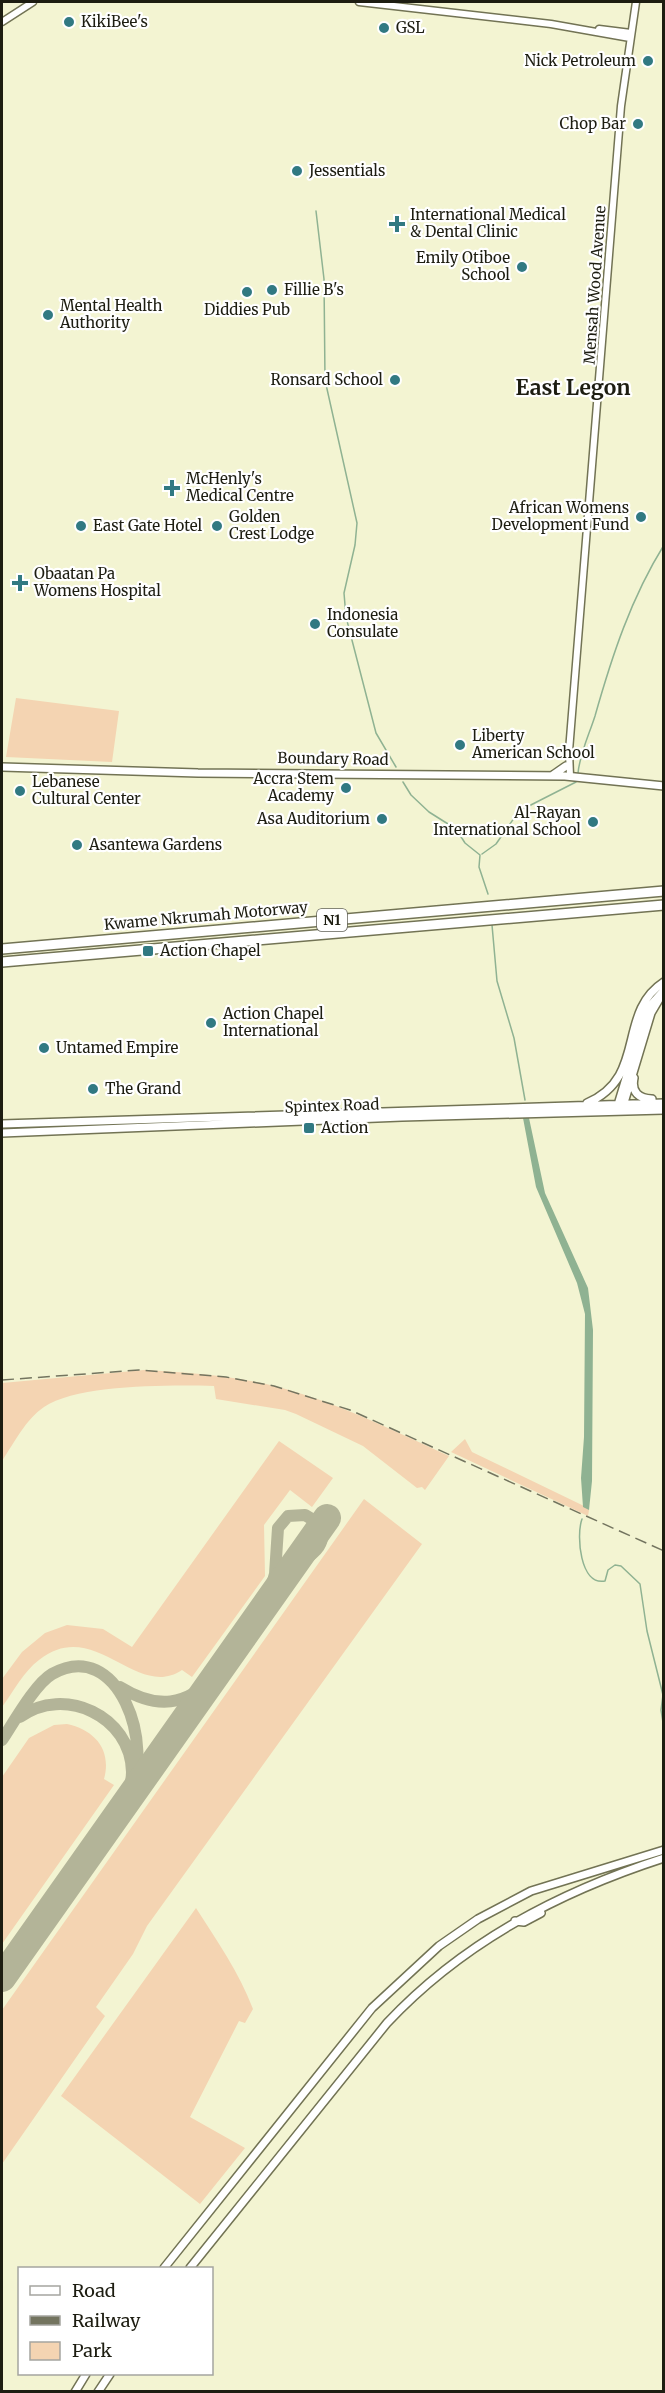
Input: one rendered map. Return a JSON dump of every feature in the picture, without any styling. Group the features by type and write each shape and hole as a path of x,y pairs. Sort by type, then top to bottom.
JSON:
{"highway":[{"name":"Kwame Nkrumah Motorway","path":"2,949 663,891"},
{"name":"Kwame Nkrumah Motorway","path":"2,962 663,905"}],"main road":[{"name":"Boundary Road","path":"2,767 187,773 553,775 663,786"},
{"path":"553,775 568,767 570,776"},
{"path":"584,1105 606,1094 620,1077 644,1002 663,982"},
{"path":"620,1108 651,1013 663,992"},
{"path":"620,1108 647,1009 663,992"},
{"path":"638,1057 633,1082 634,1090 644,1099 663,1100"},
{"name":"Spintex Road","path":"2,1133 620,1108 663,1100"},
{"name":"Spintex Road","path":"2,1124 584,1105 663,1110"},
{"path":"165,2267 372,2008 439,1946 478,1919 531,1891 663,1850"},
{"path":"191,2267 393,2016 462,1955 516,1921 588,1884 663,1858"},
{"path":"516,1921 524,1922 595,1886 663,1863"},
{"path":"75,2391 85,2375"},
{"path":"98,2391 109,2375"}],"street":[{"path":"2,22 33,2"},
{"path":"359,2 631,35"},
{"name":"Mensah Wood Avenue","path":"570,776 569,751 621,106 636,2"},
{"path":"613,33 633,20"},
{"path":"613,33 624,43 628,52"}],"green space":[{"path":"16,698 119,711 112,762 6,757"},
{"path":"144,1370 224,1377 283,1388 358,1415 449,1456 425,1490 422,1487 417,1488 363,1446 296,1414 285,1410 216,1399 214,1386 175,1386 102,1390 59,1399 44,1407 32,1418 2,1461 2,1383"},
{"path":"465,1439 472,1452 584,1506 589,1510 588,1516 451,1452"},
{"path":"279,1441 333,1478 312,1507 290,1490 264,1525 265,1576 192,1677 182,1670 165,1677 148,1675 97,1652 78,1647 59,1649 34,1665 2,1707 2,1679 22,1652 45,1633 67,1625 103,1629 132,1647"},
{"path":"364,1499 422,1544 147,1926 133,1954 96,2007 105,2016 2,2164 2,2010"},
{"path":"67,1724 86,1731 99,1743 106,1759 104,1779 114,1785 2,1944 2,1777 29,1738 54,1725"},
{"path":"196,1908 234,1969 253,2009 245,2023 239,2021 190,2117 245,2148 200,2204 61,2096"}],"shaded area":[{"path":"523,1118 529,1118 545,1193 588,1288 593,1330 592,1481 589,1510 583,1507 581,1478 584,1437 585,1314 577,1283 536,1187"}],"waterway":[{"path":"316,211 324,279 325,380 357,523 355,545 344,593 346,617 376,733 396,767"},
{"path":"578,773 608,671 624,628 652,565 664,545"},
{"path":"403,782 411,795 429,812 456,829 465,843 480,855 479,867 488,894"},
{"path":"482,854 496,844 519,811 576,782"},
{"path":"492,925 497,981 514,1038 525,1100"},
{"path":"582,1519 580,1547 585,1568 590,1576 605,1581 608,1570 615,1565 621,1566 640,1584 647,1631 663,1695 661,1710 664,1729"}],"taxiway":[{"path":"266,1605 275,1574 278,1528 288,1516 305,1515 320,1524 322,1540 314,1552 289,1572"},
{"path":"2,1740 45,1679 52,1674 76,1666 96,1670 113,1683 126,1703 134,1726 137,1751 136,1775 128,1795"},
{"path":"120,1687 146,1699 159,1702 171,1701 194,1694 216,1676"},
{"path":"20,1717 37,1708 56,1704 75,1706 92,1712 108,1722 120,1735 129,1752 132,1772 130,1787 120,1811"}],"runway":[{"path":"2,1978 327,1518"}],"railway":[{"path":"2,1380 139,1370 226,1377 274,1386 350,1410 664,1551"}],"place":[{"name":"KikiBee's","path":"69,22"},
{"name":"GSL","path":"384,28"},
{"name":"Nick Petroleum","path":"648,61"},
{"name":"Chop Bar","path":"638,124"},
{"name":"Jessentials","path":"297,171"},
{"name":"International Medical & Dental Clinic","path":"397,224"},
{"name":"Emily Otiboe School","path":"522,267"},
{"name":"Fillie B's","path":"272,290"},
{"name":"Diddies Pub","path":"247,292"},
{"name":"Mental Health Authority","path":"48,315"},
{"name":"Ronsard School","path":"395,380"},
{"name":"McHenly's Medical Centre","path":"172,488"},
{"name":"African Womens Development Fund","path":"641,517"},
{"name":"East Gate Hotel","path":"81,526"},
{"name":"Golden Crest Lodge","path":"217,526"},
{"name":"Obaatan Pa Womens Hospital","path":"20,583"},
{"name":"Indonesia Consulate","path":"315,624"},
{"name":"Liberty American School","path":"460,745"},
{"name":"Accra Stem Academy","path":"346,788"},
{"name":"Lebanese Cultural Center","path":"20,791"},
{"name":"Asa Auditorium","path":"382,819"},
{"name":"Al-Rayan International School","path":"593,822"},
{"name":"Asantewa Gardens","path":"77,845"},
{"name":"Action Chapel","path":"148,951"},
{"name":"Action Chapel International","path":"211,1023"},
{"name":"Untamed Empire","path":"44,1048"},
{"name":"The Grand","path":"93,1089"},
{"name":"Action","path":"309,1128"}],"district":[{"name":"East Legon","path":"573,388"}]}
